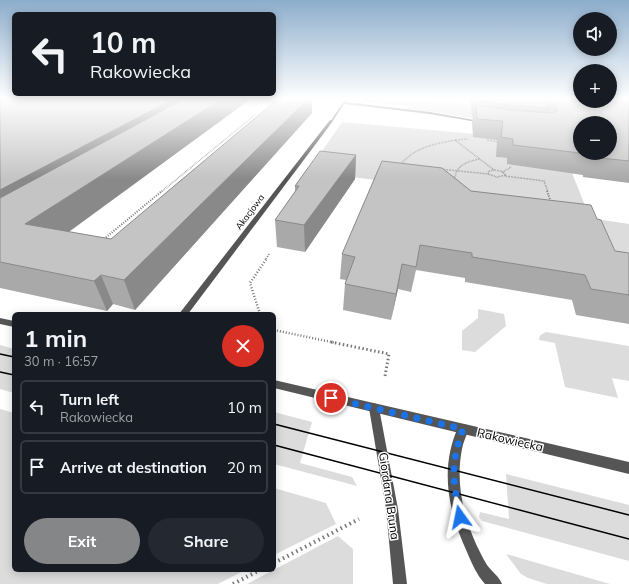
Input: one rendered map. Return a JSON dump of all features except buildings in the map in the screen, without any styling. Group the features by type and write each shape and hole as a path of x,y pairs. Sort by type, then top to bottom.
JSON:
{"street":[{"name":"Akacjowa","path":"185,312 329,125"},
{"path":"0,320 12,323"},
{"name":"Rakowiecka","path":"276,384 629,468"},
{"name":"Giordana Bruna","path":"374,408 392,509 400,584"},
{"path":"463,429 456,448 453,470 455,494 463,528 483,570 495,584"}],"path":[{"path":"104,240 242,125"},
{"path":"409,165 402,164 409,155 416,150 455,140 472,139"},
{"path":"455,140 494,170 503,172 511,167"},
{"path":"485,140 507,143"},
{"path":"454,183 456,170 459,165 480,159"},
{"path":"440,169 488,174 497,177 505,176 544,181 552,206"},
{"path":"488,174 489,171 494,170"},
{"path":"503,172 505,176"},
{"path":"259,312 250,283 269,254"},
{"path":"276,330 389,354 385,376"},
{"path":"276,562 360,519"},
{"path":"233,584 256,572"}],"shaded area":[{"path":"340,125 379,125 533,139 496,157 507,158 507,164 572,173 590,218 629,224 629,252 623,252 629,263 376,180 343,176 311,167"},
{"path":"478,309 504,314 506,326 475,352 462,350 462,331 478,318"},
{"path":"546,332 629,346 629,381 612,378 618,398 565,387 555,343 539,340 540,336"},
{"path":"0,345 12,348 12,392 0,389"},
{"path":"0,409 12,412 12,572 241,572 218,584 0,584"},
{"path":"276,413 312,422 300,463 352,477 357,486 276,465"},
{"path":"506,474 629,505 629,561 482,521 479,517 480,512 509,519"},
{"path":"276,489 326,503 336,524 276,554"},
{"path":"338,536 353,549 353,584 247,584 270,572 276,572 276,569"},
{"path":"506,554 610,584 547,584 528,578 521,574"}],"tram line":[{"path":"0,354 12,357"},
{"path":"0,372 12,375"},
{"path":"276,425 629,515"},
{"path":"276,446 629,539"}],"route":[{"path":"331,398 463,429 456,448 453,470 455,494 460,517"}]}
